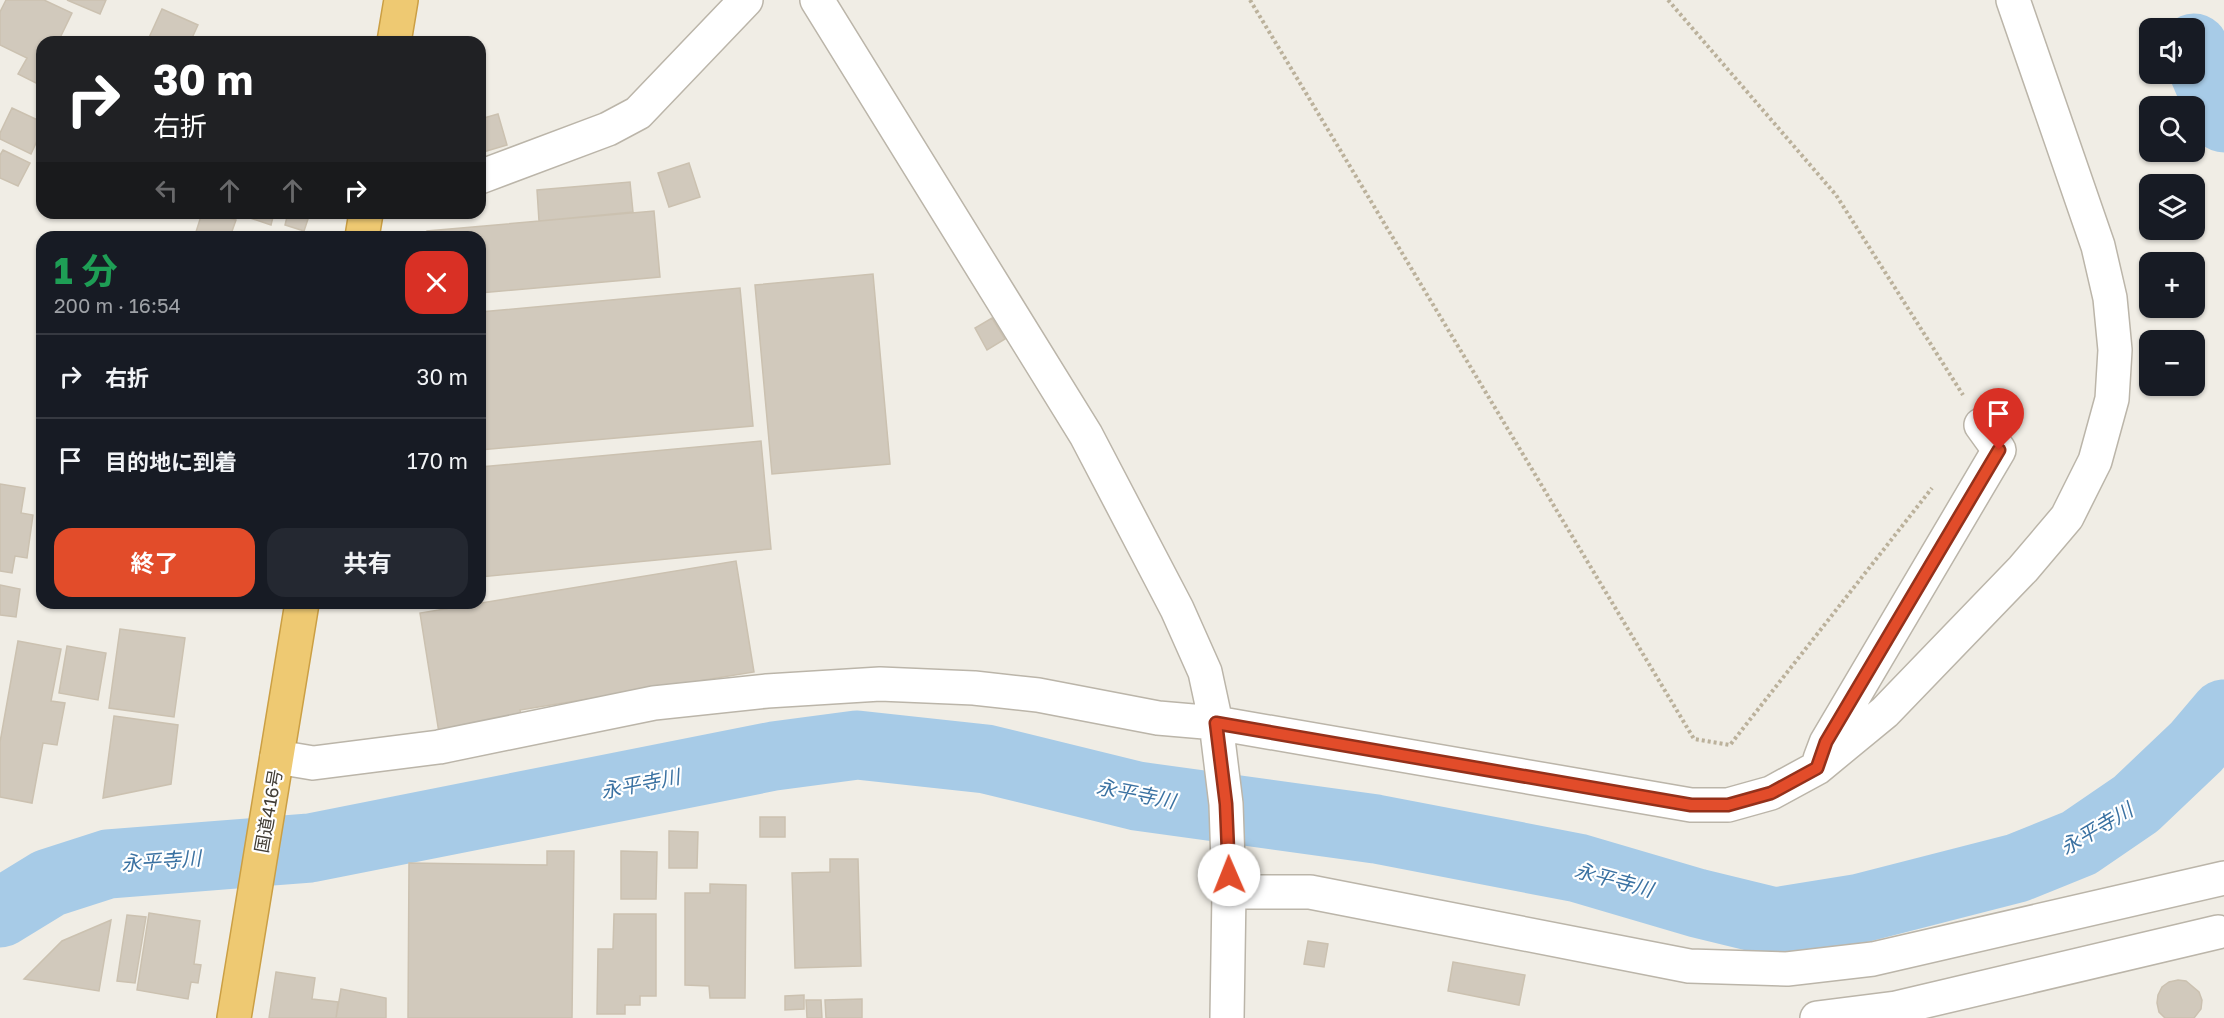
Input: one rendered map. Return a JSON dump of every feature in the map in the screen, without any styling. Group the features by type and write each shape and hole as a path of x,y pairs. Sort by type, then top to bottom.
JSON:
{"highway":[{"path":"395,36 401,0"},
{"name":"国道416号","path":"234,1018 301,609"}],"street":[{"path":"486,175 608,129 638,113 746,0"},
{"path":"817,0 1086,435 1177,609 1204,672 1218,734 1226,804 1229,858 1227,1018"},
{"path":"278,757 314,763 439,747 654,703 767,691 879,684 974,688 1038,695 1158,718 1218,734 1691,805 1728,805 1771,793 1817,768 1885,712 2023,569 2067,517 2095,460 2112,399 2115,351 2110,298 2098,246 2013,0"},
{"path":"1817,768 1826,742 1999,450 1982,425"},
{"path":"1229,892 1310,892 1689,966 1787,969 1873,959 2224,878"},
{"path":"1817,1018 1896,1008 2218,932"}],"path":[{"path":"1250,0 1694,739 1730,745 1937,481"},
{"path":"1668,0 1836,195 1982,425"}],"building":[{"path":"6,0 44,0 72,13 61,36 36,36 36,83 18,74 27,58 0,45 0,12"},
{"path":"67,0 106,0 100,14"},
{"path":"162,9 198,25 193,36 150,36"},
{"path":"12,108 36,119 36,143 31,154 0,139 0,133"},
{"path":"498,114 507,145 486,151 486,117"},
{"path":"3,150 30,163 18,186 0,178 0,155"},
{"path":"689,163 700,197 669,207 658,173"},
{"path":"630,182 633,212 539,221 537,190"},
{"path":"654,211 660,277 486,292 486,231 427,231"},
{"path":"200,219 236,220 232,231 196,231"},
{"path":"253,219 272,219 271,225"},
{"path":"286,219 308,219 304,231 285,225"},
{"path":"873,274 890,464 772,474 755,285"},
{"path":"740,288 753,426 486,449 486,311"},
{"path":"992,318 1005,339 987,350 975,328"},
{"path":"761,441 771,549 486,576 486,466"},
{"path":"0,484 25,488 21,513 33,515 27,558 15,556 12,573 0,571"},
{"path":"736,561 754,672 520,710 522,719 439,733 420,613 444,609 486,609 486,602"},
{"path":"0,585 20,589 16,617 0,615"},
{"path":"120,629 185,638 174,717 109,708"},
{"path":"18,641 61,649 51,701 65,703 57,745 43,743 32,803 0,797 0,742"},
{"path":"67,646 106,653 98,700 59,693"},
{"path":"114,716 178,725 171,784 103,798"},
{"path":"760,817 785,817 785,837 760,837"},
{"path":"669,831 698,832 697,868 669,868"},
{"path":"547,851 574,851 572,1018 408,1018 409,863 547,865"},
{"path":"621,851 657,852 656,899 621,899"},
{"path":"830,859 858,859 861,966 795,968 792,873 830,872"},
{"path":"710,884 746,885 745,998 710,998 709,986 685,985 685,893 710,893"},
{"path":"149,913 200,921 194,964 201,965 198,983 191,982 188,999 137,990"},
{"path":"614,914 656,914 656,996 640,996 640,1005 625,1005 625,1014 597,1014 598,949 613,949"},
{"path":"127,915 146,917 135,983 117,981"},
{"path":"111,920 99,991 24,979 62,941"},
{"path":"1308,941 1328,944 1324,967 1304,964"},
{"path":"1453,962 1525,975 1519,1005 1448,991"},
{"path":"276,972 315,978 312,999 338,1002 336,1018 269,1018"},
{"path":"2178,980 2186,981 2199,992 2202,1000 2201,1009 2194,1018 2165,1018 2159,1012 2157,1003 2162,987"},
{"path":"341,989 386,998 386,1018 336,1018"},
{"path":"804,995 804,1009 785,1010 785,996"},
{"path":"862,999 862,1018 826,1018 825,1000"},
{"path":"806,1000 821,1000 822,1018 807,1018"}],"waterway":[{"name":"永平寺川","path":"2205,74 2224,118"},
{"name":"永平寺川","path":"0,913 49,883 108,864 310,848 774,756 857,745 986,759 1137,796 1376,829 1578,868 1697,903 1775,922 1861,908 2017,868 2079,843 2136,804 2196,747 2224,714"}],"route":[{"path":"1229,875 1226,804 1216,723 1691,805 1728,805 1771,793 1817,768 1826,742 1999,450"}]}
